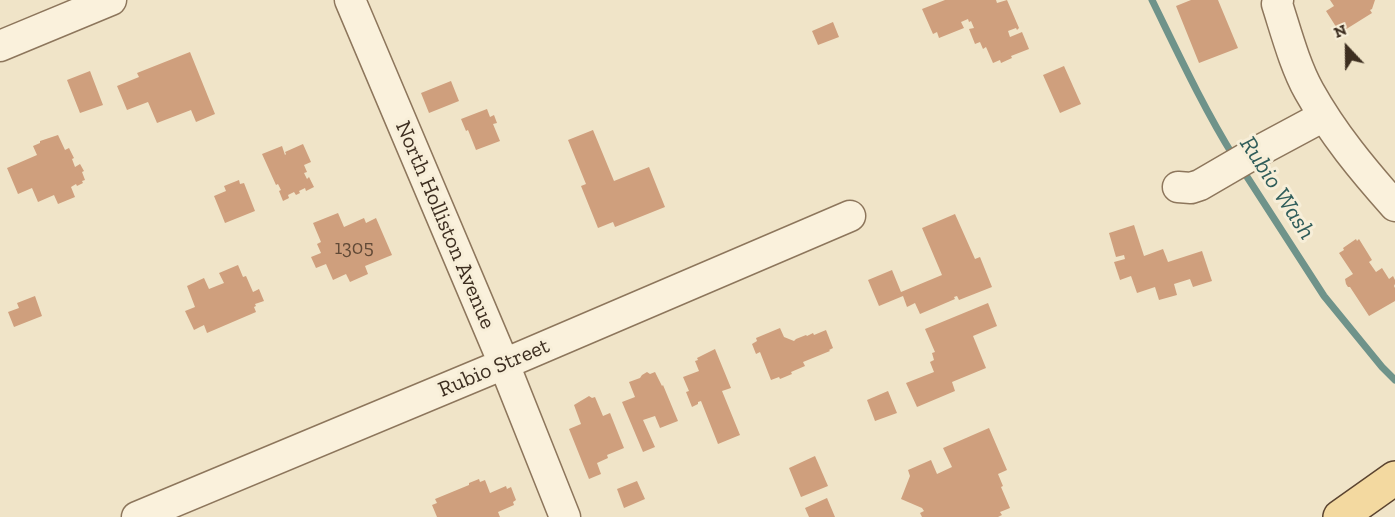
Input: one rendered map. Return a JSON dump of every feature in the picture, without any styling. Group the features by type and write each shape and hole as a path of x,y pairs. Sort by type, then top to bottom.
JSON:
{"main road":[{"path":"1340,517 1395,478"}],"street":[{"path":"0,46 111,0"},
{"name":"North Holliston Avenue","path":"350,0 504,364 565,517"},
{"path":"1278,0 1277,4 1295,59 1308,90 1344,146 1395,206"},
{"path":"1178,187 1191,188 1200,185 1324,116"},
{"name":"Rubio Street","path":"137,517 850,216"}],"building":[{"path":"945,0 996,0 997,3 1007,0 1019,28 1008,31 1010,37 1022,32 1029,49 1001,63 1000,60 993,63 986,47 983,49 980,42 975,44 969,29 974,28 968,19 961,22 964,28 939,38 937,32 933,34 922,9"},
{"path":"1191,0 1218,0 1238,48 1199,63 1176,6"},
{"path":"1330,0 1375,0 1370,10 1372,13 1340,33 1326,11 1334,6"},
{"path":"833,22 839,37 818,45 812,31"},
{"path":"190,52 215,114 196,122 191,110 157,123 148,102 127,110 117,86 139,77 137,73"},
{"path":"1064,66 1081,104 1060,113 1043,75"},
{"path":"90,71 103,105 80,113 67,80"},
{"path":"451,81 459,101 429,113 421,93"},
{"path":"487,109 490,117 494,115 497,123 493,124 500,141 476,150 461,119"},
{"path":"593,130 614,181 649,167 665,207 615,227 613,222 598,228 581,186 586,184 568,140"},
{"path":"58,135 65,150 69,148 75,167 80,164 84,171 82,172 85,180 82,181 83,183 71,187 75,197 58,204 54,195 38,202 32,188 18,194 7,168 37,155 33,146"},
{"path":"303,144 311,162 304,165 307,172 304,173 314,187 306,191 305,188 296,195 294,192 283,201 279,191 281,190 278,184 276,185 262,154 282,146 285,155 285,152"},
{"path":"239,180 240,184 244,183 255,211 225,223 214,196 226,191 224,186"},
{"path":"338,213 344,227 364,218 366,223 376,218 392,255 365,266 368,274 350,282 346,274 333,280 326,264 316,268 311,257 321,253 317,244 321,242 313,223"},
{"path":"955,214 975,259 980,257 992,287 959,300 957,296 954,297 955,299 920,314 915,303 907,307 903,296 879,306 868,280 892,270 901,292 942,275 922,228"},
{"path":"1134,225 1144,256 1163,249 1168,262 1202,251 1212,281 1193,287 1190,279 1174,284 1177,295 1159,300 1155,287 1137,293 1131,276 1120,280 1114,262 1125,259 1124,255 1116,257 1109,233"},
{"path":"1356,239 1357,241 1359,239 1372,260 1369,262 1376,272 1382,268 1389,279 1393,276 1395,280 1395,301 1369,316 1346,284 1345,279 1353,274 1339,253"},
{"path":"238,265 253,292 259,289 264,301 255,304 256,312 207,333 204,325 194,330 185,311 195,307 187,286 204,278 209,289 224,283 219,273"},
{"path":"35,296 42,316 14,327 8,312 19,308 17,303"},
{"path":"988,303 997,326 973,336 986,368 952,382 955,391 917,407 906,383 934,372 930,362 934,360 932,353 935,352 925,329"},
{"path":"780,328 784,337 794,341 826,330 833,348 803,362 805,366 791,372 792,374 771,380 760,352 756,354 752,344 757,341 756,338"},
{"path":"715,349 731,388 722,391 740,435 718,444 701,401 692,407 683,377 699,371 695,361 698,360 697,358"},
{"path":"647,372 650,374 655,372 678,421 660,428 655,416 643,420 655,447 643,452 622,402 635,397 629,382 640,378"},
{"path":"888,391 897,413 875,421 867,400"},
{"path":"589,396 595,397 603,416 610,413 624,448 607,455 608,458 597,463 601,474 589,479 569,429 581,424 574,405"},
{"path":"989,428 1007,470 998,474 1010,508 1000,512 1002,515 998,517 922,517 920,513 924,511 922,508 901,499 910,476 908,470 931,460 937,474 952,467 943,448"},
{"path":"815,456 828,486 801,497 789,468"},
{"path":"479,479 480,482 485,480 490,493 506,486 507,489 511,487 516,500 513,502 514,505 498,512 500,517 437,517 432,505 437,503 435,499"},
{"path":"637,481 645,499 624,508 617,489"},
{"path":"827,498 835,517 809,517 805,508"}],"waterway":[{"name":"Rubio Wash","path":"1152,0 1201,99 1234,157"},
{"name":"Rubio Wash","path":"1242,169 1324,296 1395,380"}]}
